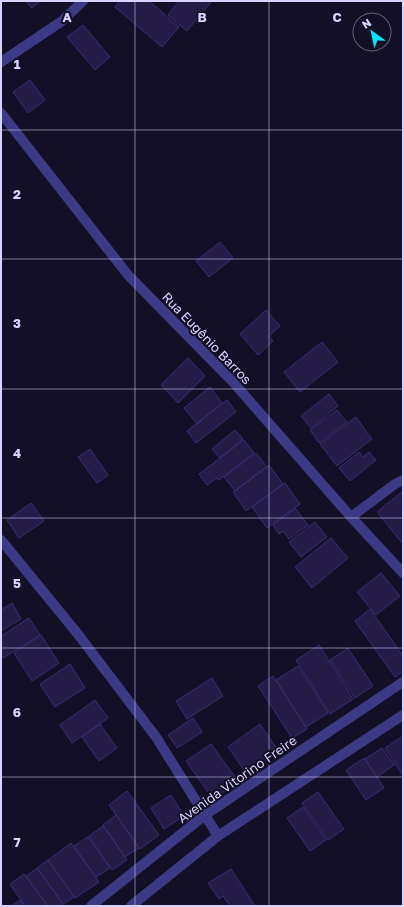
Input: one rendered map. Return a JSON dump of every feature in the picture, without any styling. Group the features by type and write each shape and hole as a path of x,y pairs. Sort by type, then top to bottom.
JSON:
{"street":[{"path":"1,62 62,21 83,1"},
{"name":"Rua Eugênio Barros","path":"1,113 128,275 232,381 351,517 403,573"},
{"path":"351,517 395,484 403,480"},
{"path":"1,540 77,634 156,737 218,836"},
{"name":"Avenida Vitorino Freire","path":"92,906 205,815 403,682"},
{"path":"131,906 218,836 403,714"}],"building":[{"path":"25,1 40,1 32,8"},
{"path":"120,1 149,1 179,27 162,47 115,7"},
{"path":"179,1 212,1 187,31 168,15"},
{"path":"83,25 110,57 95,70 67,37"},
{"path":"30,80 45,100 28,113 13,92"},
{"path":"220,242 233,258 209,277 196,261"},
{"path":"266,310 280,326 269,336 273,341 258,355 240,334"},
{"path":"322,342 338,362 300,392 284,372"},
{"path":"188,358 205,376 178,403 161,385"},
{"path":"210,387 222,403 197,424 184,408"},
{"path":"329,394 338,406 311,428 301,416"},
{"path":"227,400 236,412 196,443 187,431"},
{"path":"337,410 347,422 319,443 310,430"},
{"path":"356,417 372,439 337,466 320,444"},
{"path":"235,430 243,439 220,458 212,449"},
{"path":"244,440 254,453 219,480 217,478 207,485 199,474"},
{"path":"90,449 108,475 97,483 78,457"},
{"path":"359,452 363,457 369,452 376,460 350,481 339,468"},
{"path":"256,453 267,467 235,491 224,477"},
{"path":"269,465 283,484 246,511 233,492"},
{"path":"285,483 300,504 267,528 252,507"},
{"path":"403,491 403,544 377,512"},
{"path":"31,503 44,521 19,538 7,520"},
{"path":"295,508 308,525 289,539 283,531 279,534 273,525"},
{"path":"315,522 327,537 301,557 289,542"},
{"path":"331,538 348,558 312,588 295,567"},
{"path":"381,573 400,596 376,615 357,592"},
{"path":"12,603 21,619 1,631 1,610"},
{"path":"370,609 403,656 403,671 395,677 355,621"},
{"path":"29,618 40,635 3,658 1,654 1,636"},
{"path":"41,635 59,663 32,681 14,653"},
{"path":"319,645 353,699 330,714 296,660"},
{"path":"348,648 373,686 355,698 330,660"},
{"path":"70,664 85,688 55,707 40,684"},
{"path":"298,666 328,713 306,727 276,680"},
{"path":"273,676 307,729 292,738 258,686"},
{"path":"212,678 223,696 187,719 176,701"},
{"path":"95,700 108,718 72,743 60,725"},
{"path":"193,718 202,732 177,748 168,735"},
{"path":"100,724 117,748 99,761 82,737"},
{"path":"260,724 279,752 247,774 228,747"},
{"path":"403,736 403,776 385,748"},
{"path":"211,744 238,781 213,799 186,761"},
{"path":"382,748 394,765 377,777 365,759"},
{"path":"364,758 384,788 366,800 346,770"},
{"path":"127,791 159,835 140,849 109,805"},
{"path":"318,792 344,829 328,840 302,803"},
{"path":"171,795 184,816 164,829 151,808"},
{"path":"303,807 326,840 310,851 287,818"},
{"path":"116,815 139,848 125,857 103,825"},
{"path":"103,826 127,860 112,870 89,836"},
{"path":"88,837 110,868 96,877 74,846"},
{"path":"71,843 99,882 75,898 48,860"},
{"path":"48,860 74,897 63,904 37,868"},
{"path":"37,868 63,904 61,906 48,906 26,876"},
{"path":"231,869 255,906 230,906 223,896 219,899 208,883"},
{"path":"24,874 48,906 25,906 10,884"},
{"path":"20,900 24,906 11,906"}]}
